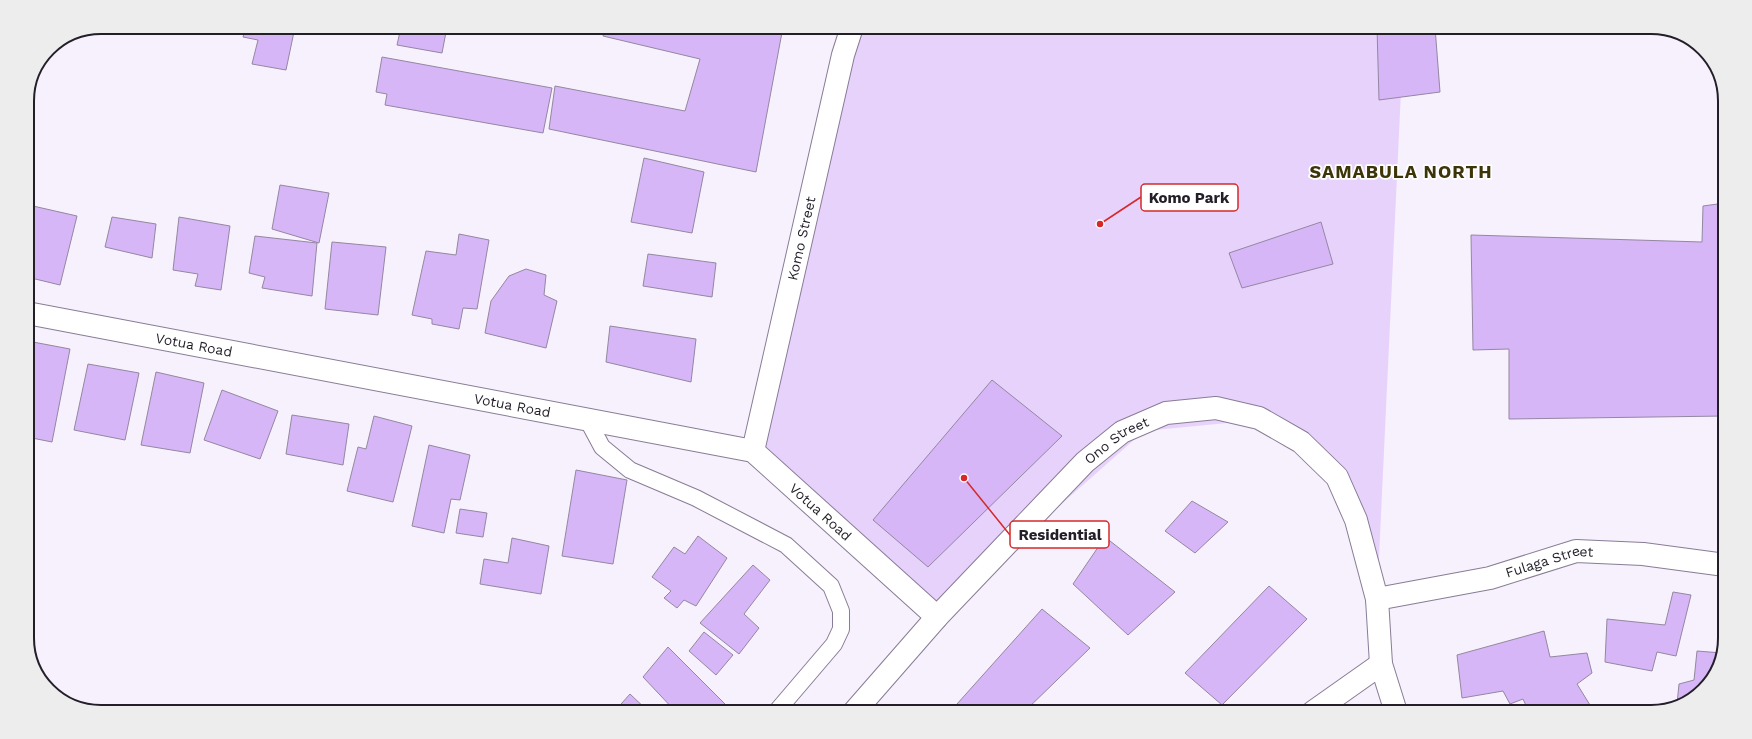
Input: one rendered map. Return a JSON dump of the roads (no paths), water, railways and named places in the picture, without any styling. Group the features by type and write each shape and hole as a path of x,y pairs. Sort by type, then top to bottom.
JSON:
{"street":[{"name":"Komo Street","path":"753,450 843,55 850,34"},
{"name":"Votua Road","path":"34,315 753,450 937,618"},
{"name":"Ono Street","path":"860,705 937,618 1085,462 1122,432 1166,413 1216,408 1259,418 1301,442 1337,477 1356,520 1377,599 1381,664 1394,705"},
{"name":"Fulaga Street","path":"1377,599 1490,578 1576,551 1643,554 1718,564"},
{"path":"1323,705 1381,664"}],"lane":[{"path":"587,419 602,447 630,470 696,498 786,545 831,586 841,611 841,629 834,644 782,705"}],"place":[{"name":"Komo Park","path":"1100,224"},
{"name":"Residential","path":"964,478"}],"district":[{"name":"SAMABULA NORTH","path":"1401,172"}]}
